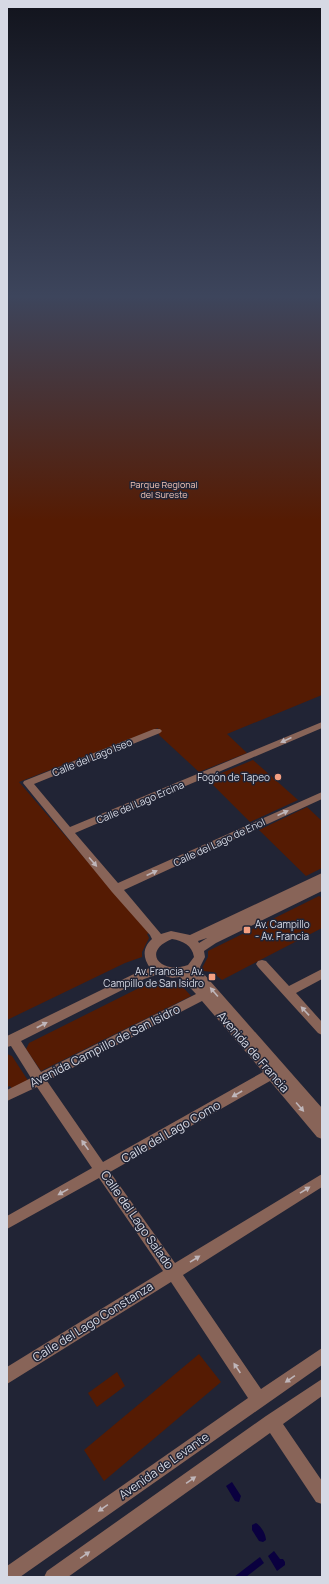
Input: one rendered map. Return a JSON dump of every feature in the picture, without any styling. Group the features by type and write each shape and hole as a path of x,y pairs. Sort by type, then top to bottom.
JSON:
{"street":[{"name":"Calle del Lago Ercina","path":"68,832 322,725"},
{"name":"Calle del Lago Iseo","path":"68,832 28,783 157,731"},
{"name":"Calle del Lago de Enol","path":"116,889 322,794"},
{"path":"68,832 154,933 158,940"},
{"path":"190,940 322,877"},
{"path":"199,949 212,940 322,886"},
{"path":"178,935 190,940 199,949 200,955 194,966 183,972 171,973 160,969 152,963 150,955 152,946 158,940 164,937 178,935"},
{"path":"262,964 322,1030"},
{"name":"Avenida de Francia","path":"194,966 200,976 322,1116"},
{"path":"10,1041 140,976 160,969"},
{"name":"Avenida de Francia","path":"183,972 322,1133"},
{"path":"287,992 322,974"},
{"name":"Avenida Campillo de San Isidro","path":"7,1096 204,995"},
{"name":"Calle del Lago Salado","path":"10,1041 103,1170 259,1401"},
{"name":"Calle del Lago Como","path":"7,1223 271,1074"},
{"name":"Calle del Lago Constanza","path":"7,1376 322,1180"},
{"name":"Avenida de Levante","path":"7,1576 322,1356"},
{"path":"53,1577 322,1387"},
{"path":"272,1422 322,1496"}],"green space":[{"name":"Parque Regional del Sureste","path":"7,372 322,372 322,695 227,734 247,753 199,772 159,735 158,728 19,782 149,933 147,934 149,938 142,952 142,957 125,963 7,1020"},
{"path":"253,760 298,800 250,822 207,779"},
{"path":"307,807 322,821 322,868 306,876 259,830"},
{"path":"319,896 322,898 322,928 222,980 212,972 204,971 202,968 208,957 208,951"},
{"path":"172,981 181,985 191,996 41,1071 26,1049 29,1043 151,982"},
{"path":"7,1054 12,1056 29,1082 13,1090 10,1086 7,1087"},
{"path":"199,1354 221,1382 104,1481 84,1450"},
{"path":"117,1372 125,1386 97,1407 88,1393"}],"shaded area":[{"path":"232,1482 241,1496 239,1502 235,1501 226,1486"},
{"path":"256,1523 265,1535 266,1540 263,1542 259,1541 252,1530 252,1525"},
{"path":"274,1551 280,1559 283,1559 285,1562 285,1565 277,1571 268,1556"},
{"path":"260,1557 264,1563 246,1577 234,1577"}],"place":[{"name":"Fogón de Tapeo","path":"278,777"},
{"name":"Av. Campillo - Av. Francia","path":"247,930"},
{"name":"Av. Francia - Av. Campillo de San Isidro","path":"212,977"}]}
